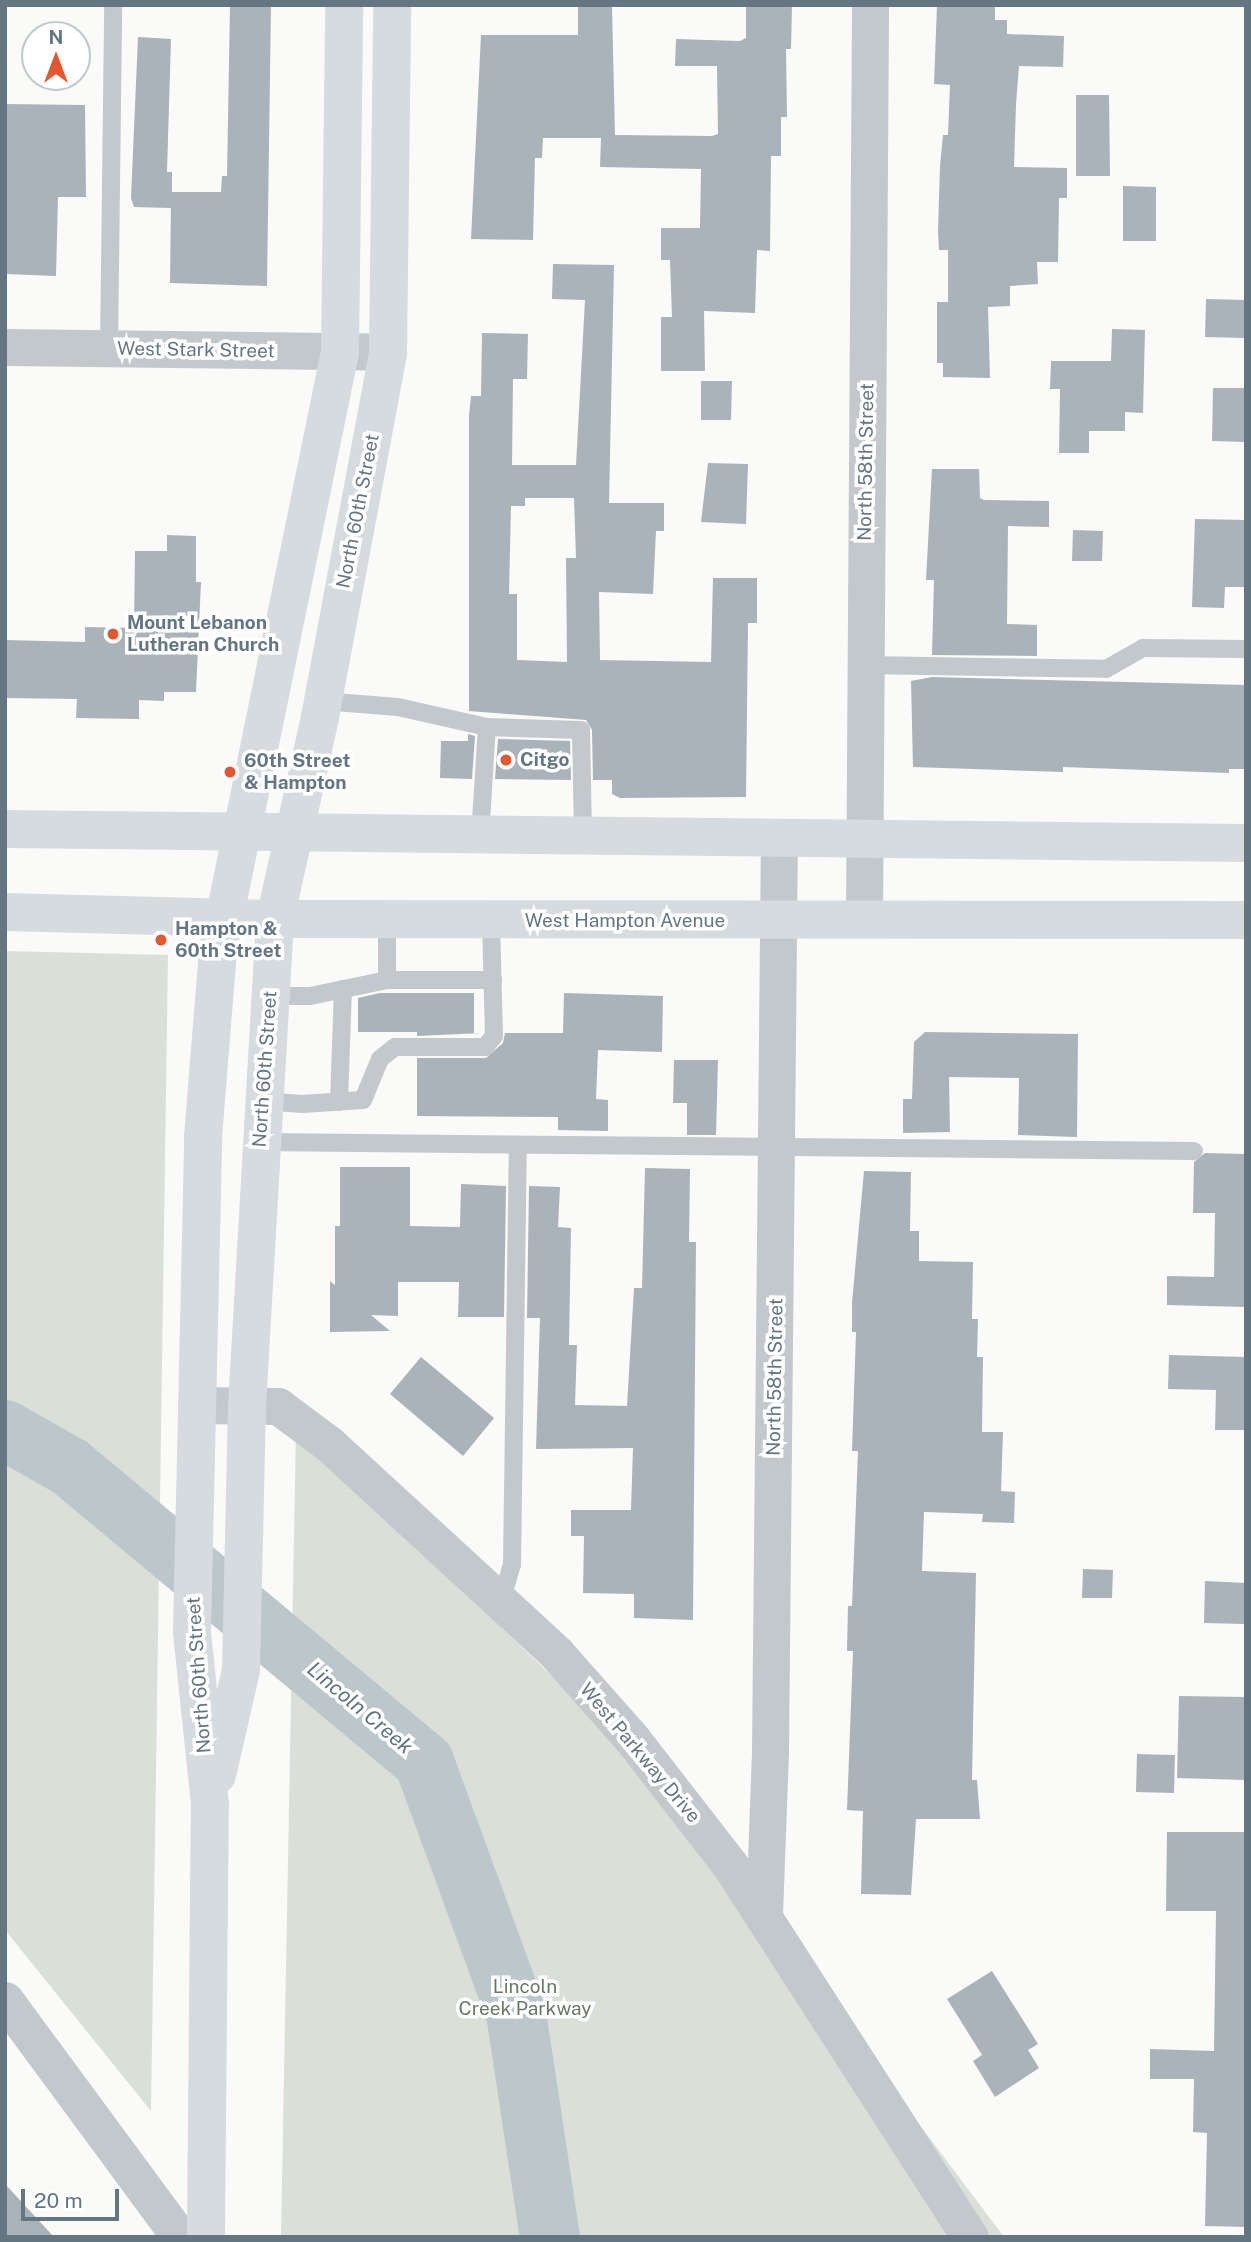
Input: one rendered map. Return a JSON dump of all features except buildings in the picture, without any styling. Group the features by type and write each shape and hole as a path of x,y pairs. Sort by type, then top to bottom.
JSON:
{"main road":[{"name":"North 60th Street","path":"206,2237 210,1804 192,1632 203,1137 218,949 245,834 340,352 344,5"},
{"name":"North 60th Street","path":"210,1804 241,1670 247,1406 259,1142 275,919 323,701 388,352 392,5"},
{"path":"5,830 295,836 1246,842"},
{"name":"West Hampton Avenue","path":"5,912 275,919 780,922 863,918 1246,920"}],"street":[{"name":"North 58th Street","path":"863,918 870,5"},
{"name":"West Stark Street","path":"5,347 388,352"},
{"name":"North 58th Street","path":"764,1915 777,1146 779,838"},
{"name":"West Parkway Drive","path":"195,1405 278,1406 330,1444 502,1599 633,1740 764,1915 970,2237"},
{"path":"5,2000 180,2237"}],"lane":[{"path":"109,349 113,5"},
{"path":"864,665 1106,669 1143,648 1246,649"},
{"path":"323,701 398,707 487,727 580,730 583,837"},
{"path":"480,837 487,727"},
{"path":"387,919 387,981"},
{"path":"262,1101 363,1100 380,1059 395,1047 485,1047 494,1036 491,920"},
{"path":"270,996 310,996 387,981 493,980"},
{"path":"339,1102 343,989"},
{"path":"259,1142 1194,1151"},
{"path":"502,1599 512,1565 518,1145"}],"green space":[{"path":"5,951 168,955 151,2111 5,1930"},
{"name":"Lincoln Creek Parkway","path":"296,1430 661,1781 1004,2237 281,2237"}],"waterway":[{"name":"Lincoln Creek","path":"5,1430 70,1467 424,1762 516,2013 550,2237"}],"place":[{"name":"Mount Lebanon Lutheran Church","path":"113,634"},
{"name":"Citgo","path":"506,760"},
{"name":"60th Street & Hampton","path":"230,772"},
{"name":"Hampton & 60th Street","path":"161,940"}]}
